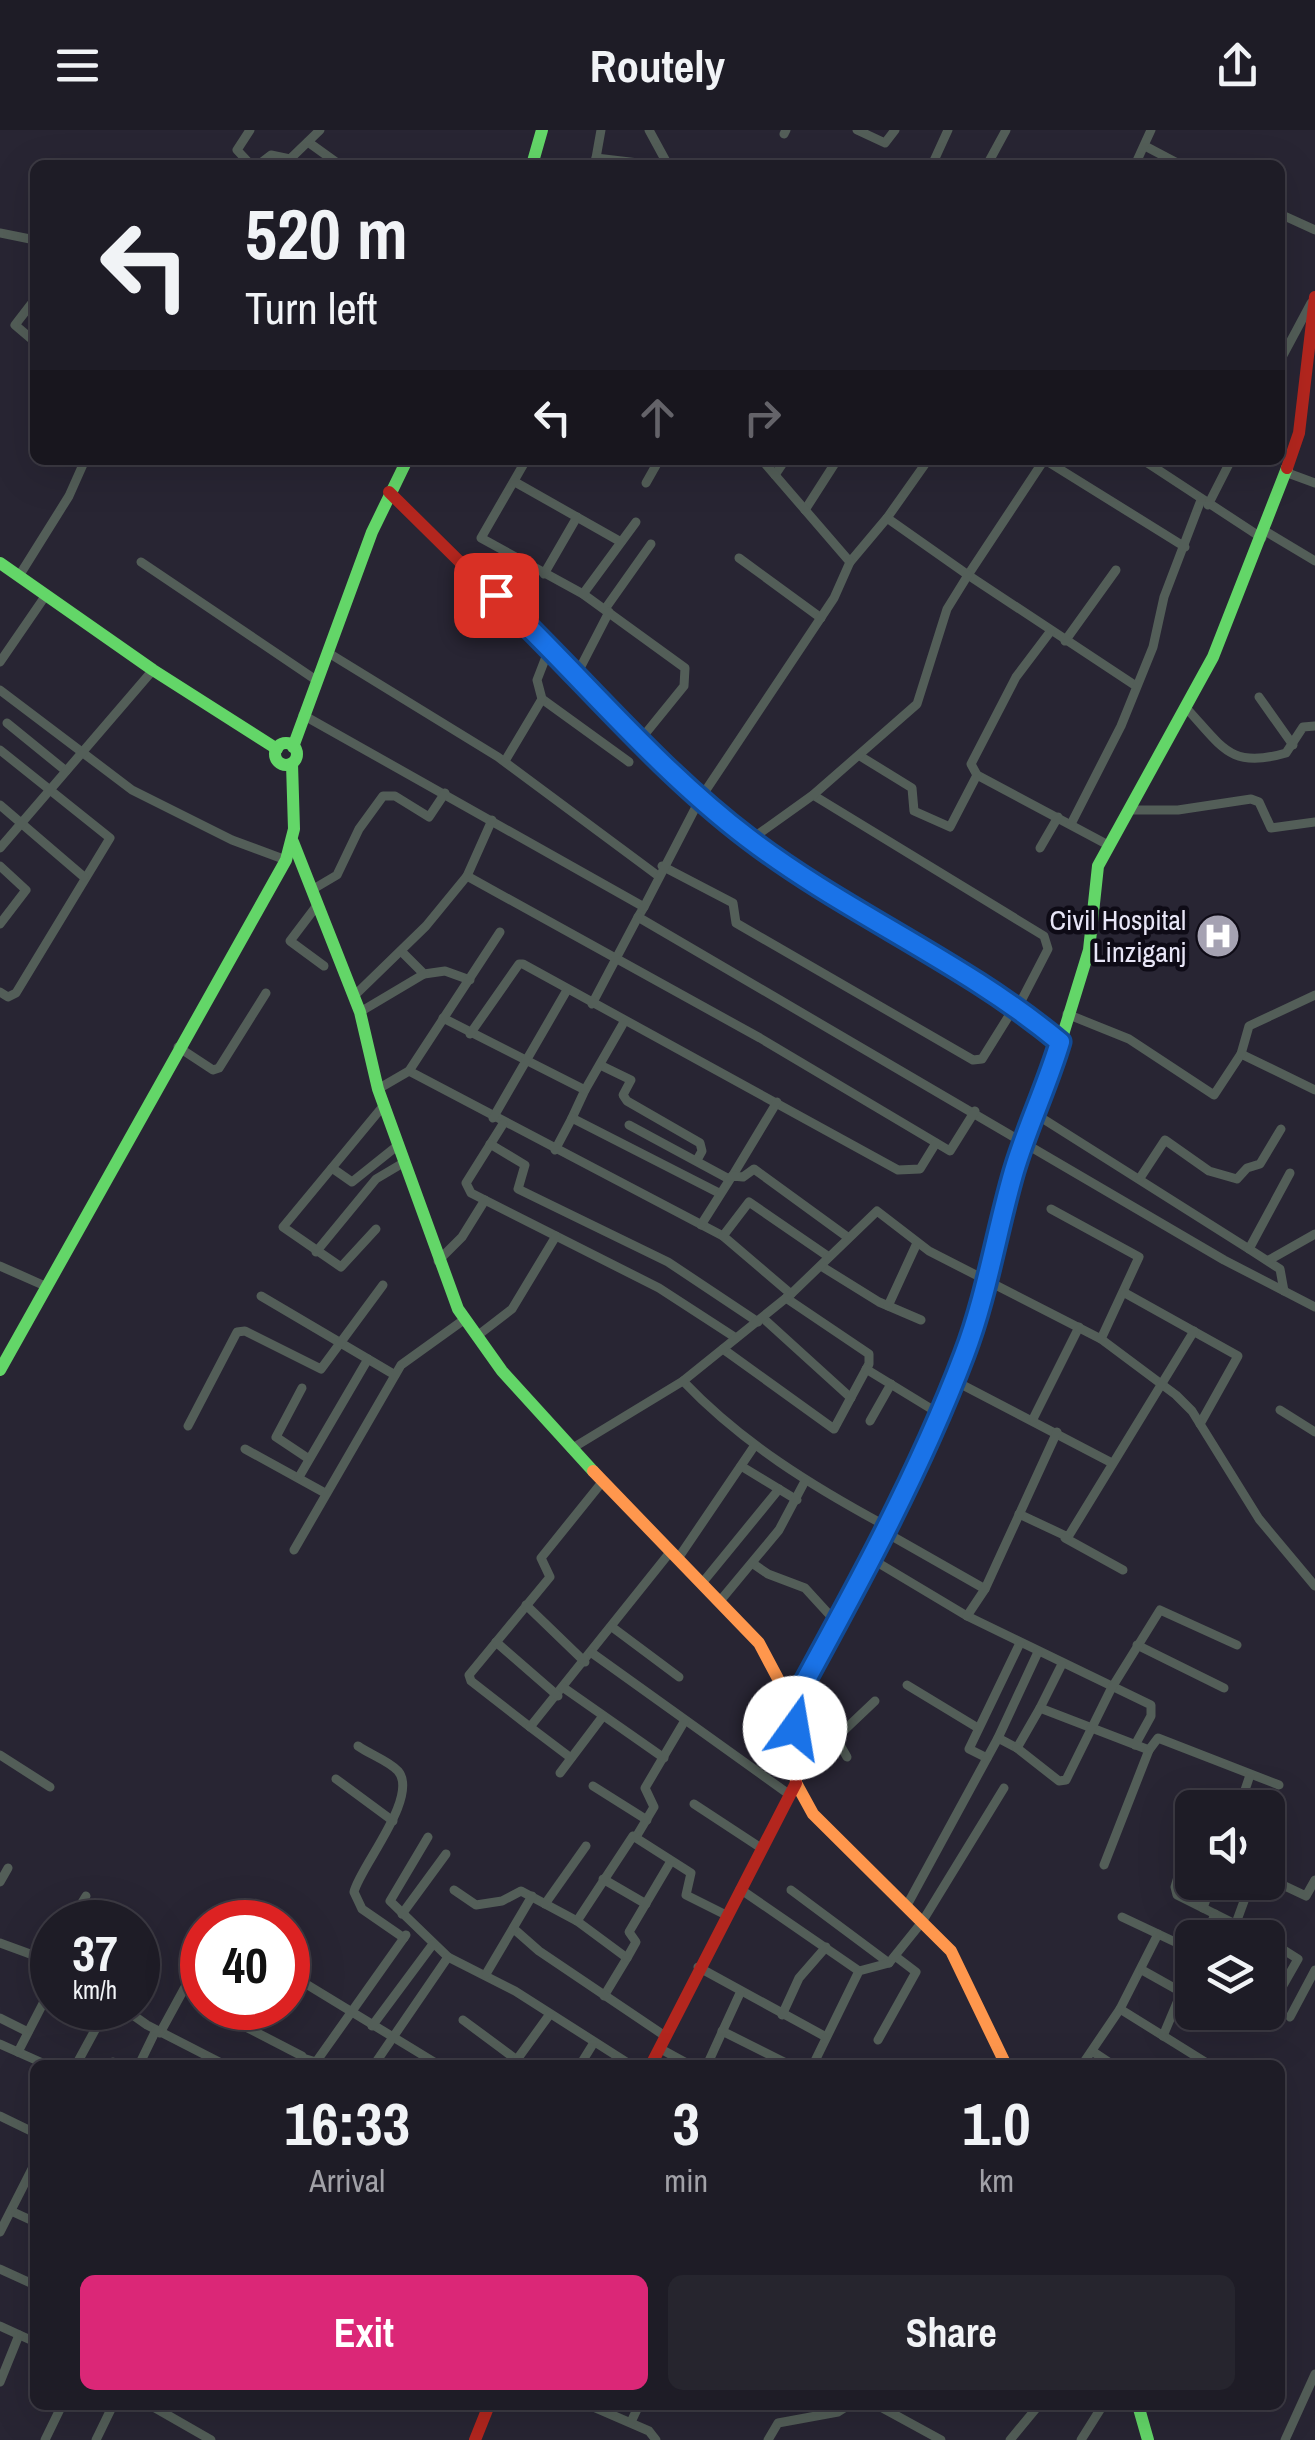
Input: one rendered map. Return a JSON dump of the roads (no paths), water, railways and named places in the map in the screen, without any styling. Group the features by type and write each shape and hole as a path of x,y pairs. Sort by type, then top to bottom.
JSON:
{"street":[{"path":"249,160 237,150 250,130"},
{"path":"262,160 270,155 290,159 320,130"},
{"path":"533,160 542,130"},
{"path":"598,160 601,130"},
{"path":"649,130 665,160"},
{"path":"856,130 885,143 895,130"},
{"path":"934,160 948,130"},
{"path":"990,160 1006,130"},
{"path":"1138,160 1150,130"},
{"path":"308,142 333,160"},
{"path":"1145,146 1172,160"},
{"path":"1285,216 1315,230"},
{"path":"0,233 30,239"},
{"path":"1285,353 1315,297"},
{"path":"792,1705 885,1528 953,1380 990,1278 1015,1168 1036,1116 1089,950 1098,866 1188,710 1264,535 1286,472 1299,433 1315,297"},
{"path":"16,325 30,306"},
{"path":"0,324 16,325 30,338"},
{"path":"19,576 69,496 83,465"},
{"path":"0,1370 286,860 293,842 293,746 389,492 404,465"},
{"path":"524,465 481,538 583,594 675,657 688,676 684,686 641,738"},
{"path":"646,484 656,465"},
{"path":"766,465 850,562"},
{"path":"774,474 781,465"},
{"path":"805,510 834,465"},
{"path":"592,1004 700,798 821,618 850,562 887,518 923,465"},
{"path":"750,840 814,795 921,699 944,615 1041,465"},
{"path":"1052,465 1184,547"},
{"path":"1150,465 1204,503 1315,561"},
{"path":"1071,824 1153,648 1164,597 1184,547 1204,503 1228,465"},
{"path":"1286,472 1315,483"},
{"path":"515,482 622,542"},
{"path":"389,492 700,798 750,840 1016,1006 1060,1042"},
{"path":"544,574 577,517"},
{"path":"887,518 1050,632 1136,686"},
{"path":"583,594 636,522"},
{"path":"578,674 607,610 651,544"},
{"path":"740,558 821,618"},
{"path":"141,562 316,680"},
{"path":"0,563 153,670 276,749 278,762 292,764"},
{"path":"1065,641 1116,570"},
{"path":"0,662 46,595"},
{"path":"1050,632 1016,677 971,761 977,775 1110,846"},
{"path":"550,647 536,680 542,699 629,762"},
{"path":"327,652 504,761 660,871 733,904 736,923 973,1060 982,1058 1048,949 1044,936 814,795"},
{"path":"0,848 153,670"},
{"path":"0,690 132,790 232,840 286,860"},
{"path":"1258,697 1294,746"},
{"path":"504,761 542,699"},
{"path":"1188,710 1223,749 1241,760 1262,760 1286,753 1303,727 1315,726"},
{"path":"304,715 644,906"},
{"path":"7,723 66,770"},
{"path":"276,749 284,744 293,746"},
{"path":"0,750 109,836 16,994 0,992"},
{"path":"860,756 912,788 914,811 950,826 977,775"},
{"path":"324,966 290,942 317,895 337,875 358,829 383,796 394,796 429,817 446,793"},
{"path":"1130,810 1178,810 1251,799 1259,802 1271,828 1315,822"},
{"path":"0,805 84,876"},
{"path":"1040,848 1058,816"},
{"path":"354,996 401,952 467,876 492,820"},
{"path":"293,842 360,1012 378,1089 438,1262 465,1318 571,1448 759,1643 792,1705 793,1789 653,2060"},
{"path":"0,866 26,890 0,924"},
{"path":"467,876 936,1143 955,1150 974,1111"},
{"path":"638,917 1315,1307"},
{"path":"378,1089 408,1071 500,932"},
{"path":"401,952 424,974"},
{"path":"470,1034 519,964 904,1172 922,1168 936,1143"},
{"path":"360,1012 424,974 445,971 470,980"},
{"path":"493,1118 567,990"},
{"path":"178,1047 214,1070 219,1068 266,993"},
{"path":"1067,1014 1129,1039 1214,1094 1242,1054 1249,1026 1315,996"},
{"path":"442,1018 586,1090"},
{"path":"554,1150 624,1022"},
{"path":"1242,1054 1315,1090"},
{"path":"600,1065 631,1080 622,1094 627,1102 700,1144 702,1151 697,1160"},
{"path":"408,1071 723,1236 788,1296 869,1354 866,1369 830,1430 723,1349"},
{"path":"701,1224 777,1102"},
{"path":"376,1230 341,1266 287,1234 283,1223 384,1105"},
{"path":"1036,1116 1269,1260 1280,1269 1284,1291"},
{"path":"572,1118 719,1193"},
{"path":"503,1124 466,1183 471,1193 659,1288 736,1338"},
{"path":"630,1126 731,1177 743,1177 757,1170 846,1236"},
{"path":"1140,1178 1165,1140 1209,1171 1237,1179 1260,1164 1281,1129"},
{"path":"490,1144 525,1165 518,1189 668,1262 761,1320 851,1398"},
{"path":"332,1168 352,1182 397,1146"},
{"path":"316,1252 376,1179 403,1163"},
{"path":"1249,1248 1290,1173"},
{"path":"438,1262 471,1225 485,1200"},
{"path":"723,1236 749,1202 829,1257"},
{"path":"1051,1208 1136,1253 1138,1262 1101,1339"},
{"path":"571,1448 683,1381 761,1320 822,1266 846,1236 877,1211 918,1243 1101,1339 1160,1381 1200,1424 1259,1519 1315,1586"},
{"path":"1269,1260 1315,1234"},
{"path":"477,1336 512,1309 556,1236"},
{"path":"888,1306 918,1243"},
{"path":"0,1266 44,1286"},
{"path":"822,1266 888,1306 920,1320"},
{"path":"188,1426 237,1332 245,1330 321,1370 338,1341 384,1285"},
{"path":"1125,1293 1239,1359 1200,1424"},
{"path":"261,1296 396,1375"},
{"path":"294,1550 408,1358 465,1318"},
{"path":"1033,1419 1079,1327"},
{"path":"1065,1538 1194,1332"},
{"path":"299,1478 368,1359"},
{"path":"866,1369 938,1413"},
{"path":"953,1380 1112,1463"},
{"path":"683,1381 755,1445 806,1481 985,1589"},
{"path":"870,1421 891,1384"},
{"path":"302,1388 276,1437 310,1459"},
{"path":"1280,1410 1315,1432"},
{"path":"966,1616 985,1589 1056,1432"},
{"path":"530,1727 675,1554 755,1445"},
{"path":"245,1449 325,1493"},
{"path":"741,1466 797,1500"},
{"path":"571,1758 469,1677 550,1577 540,1558 603,1481"},
{"path":"720,1601 779,1530 806,1481"},
{"path":"703,1582 779,1489"},
{"path":"1020,1514 1123,1570"},
{"path":"870,1558 966,1616 1110,1689 1150,1705 1152,1716 1135,1745"},
{"path":"752,1563 768,1574 805,1588 837,1624"},
{"path":"526,1605 588,1658 793,1789 813,1814 951,1951 1004,2060"},
{"path":"998,1738 1061,1782 1066,1780 1094,1729 1110,1689 1160,1610 1237,1645"},
{"path":"612,1627 680,1677"},
{"path":"496,1642 561,1692 664,1758"},
{"path":"986,1758 969,1749 1020,1643"},
{"path":"1137,1646 1224,1688"},
{"path":"906,1906 998,1738 1038,1652"},
{"path":"1016,1748 1062,1664"},
{"path":"908,1685 978,1728"},
{"path":"836,1738 875,1701"},
{"path":"1040,1708 1150,1750"},
{"path":"560,1773 603,1716"},
{"path":"636,1837 654,1806 645,1788 684,1722"},
{"path":"795,1728 836,1738 847,1757"},
{"path":"1104,1865 1158,1738 1279,1785"},
{"path":"358,1746 401,1776 393,1820 354,1892 362,1909 404,1938"},
{"path":"0,1755 50,1786"},
{"path":"1245,1790 1250,1775"},
{"path":"336,1779 393,1820"},
{"path":"592,1786 647,1820"},
{"path":"815,2060 859,1971 892,1960 922,1922 1004,1788"},
{"path":"694,1804 761,1848"},
{"path":"428,1836 390,1896 402,1914 448,1956 486,1974 622,2060"},
{"path":"577,1921 630,1838 636,1837 693,1876 686,1895 726,1916"},
{"path":"545,1904 586,1846"},
{"path":"402,1914 446,1854"},
{"path":"604,1996 636,1942 629,1932 671,1861"},
{"path":"0,1882 8,1868"},
{"path":"604,1879 646,1904"},
{"path":"1285,1886 1311,1899 1315,1880"},
{"path":"740,1889 859,1971"},
{"path":"454,1890 476,1905 502,1901 518,1890 577,1921 628,1958"},
{"path":"791,1890 892,1960 916,1972 878,2040"},
{"path":"84,1900 86,1896"},
{"path":"486,1974 532,1896"},
{"path":"1190,1900 1228,1920"},
{"path":"1203,1908 1206,1900"},
{"path":"1212,1920 1215,1914"},
{"path":"1122,1917 1175,1942"},
{"path":"317,2060 413,1925"},
{"path":"514,1929 684,2060"},
{"path":"1086,2060 1120,2009 1158,1934"},
{"path":"0,1943 30,1951"},
{"path":"372,2026 433,1944"},
{"path":"782,2015 799,1978 826,1947"},
{"path":"1285,1951 1298,1959 1285,1982"},
{"path":"377,2060 448,1956"},
{"path":"698,1967 826,2036"},
{"path":"1142,1970 1175,1988"},
{"path":"1290,2017 1315,1970"},
{"path":"310,1987 428,2060"},
{"path":"709,2060 740,1993"},
{"path":"142,2060 180,1994"},
{"path":"1162,2036 1175,2007"},
{"path":"1120,2009 1202,2060"},
{"path":"516,2060 550,2014"},
{"path":"0,2018 28,2032"},
{"path":"463,2020 513,2060"},
{"path":"18,2052 30,2028"},
{"path":"79,2060 95,2030"},
{"path":"249,2030 302,2060"},
{"path":"158,2031 215,2060"},
{"path":"722,2031 780,2060"},
{"path":"0,2044 36,2060"},
{"path":"583,2060 593,2044"},
{"path":"1092,2051 1106,2060"},
{"path":"0,2116 30,2131"},
{"path":"0,2232 30,2173"},
{"path":"10,2211 30,2220"},
{"path":"0,2270 30,2283"},
{"path":"0,2326 30,2340"},
{"path":"0,2382 19,2334"},
{"path":"1285,2440 1315,2374"},
{"path":"45,2440 60,2410"},
{"path":"96,2440 111,2410"},
{"path":"159,2410 211,2440"},
{"path":"475,2440 488,2410"},
{"path":"602,2410 630,2422 656,2440"},
{"path":"630,2422 636,2410"},
{"path":"768,2440 778,2423 841,2410"},
{"path":"886,2410 941,2440"},
{"path":"1010,2440 1035,2410"},
{"path":"1081,2440 1100,2410"},
{"path":"1139,2410 1148,2440"}],"place":[{"name":"Civil Hospital Linziganj","path":"1218,936"}]}
